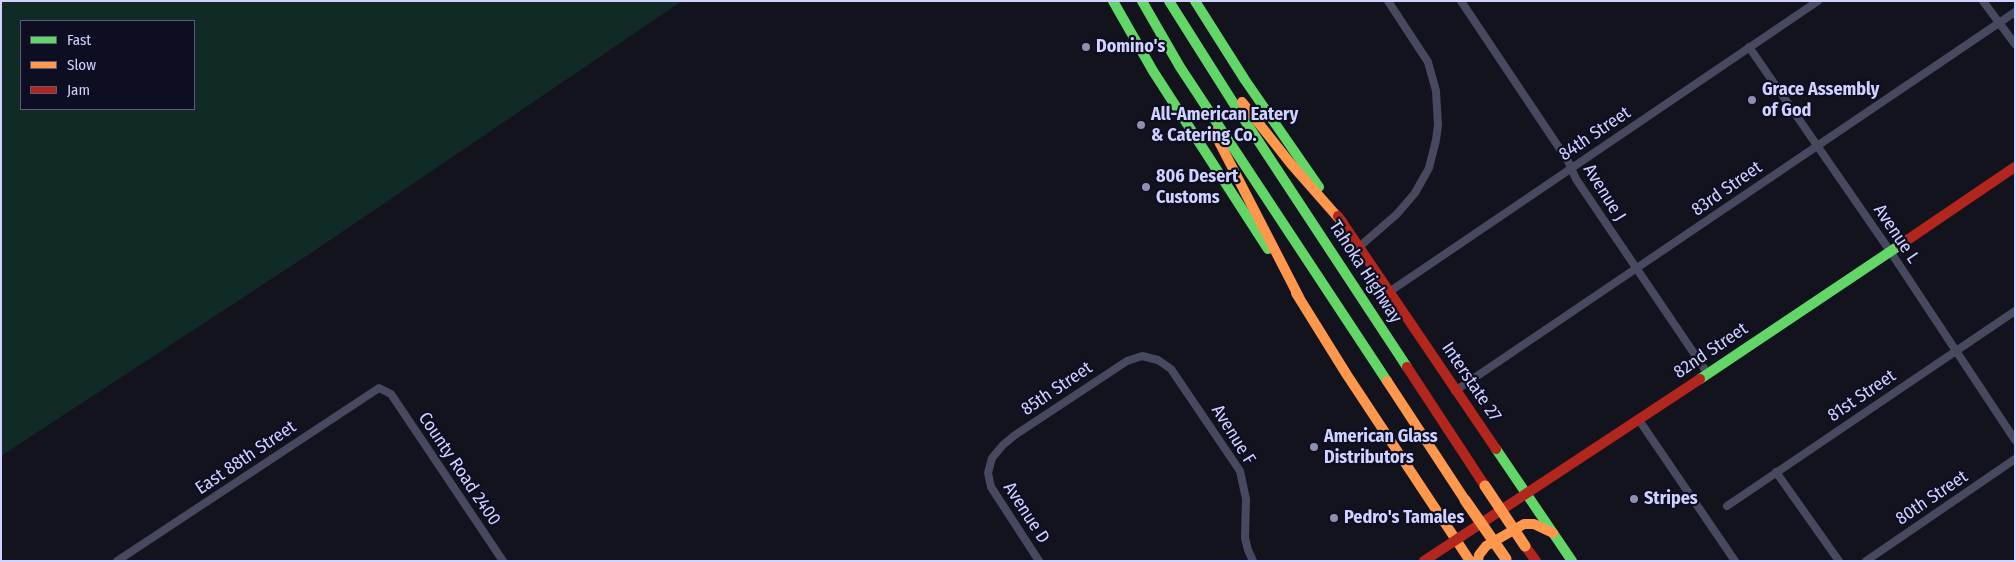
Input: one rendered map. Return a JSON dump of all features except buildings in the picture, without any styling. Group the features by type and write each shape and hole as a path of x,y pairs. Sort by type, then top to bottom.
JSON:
{"main road":[{"path":"1113,1 1153,71 1470,561"},
{"path":"1142,1 1180,66 1506,560"},
{"name":"Tahoka Highway","path":"1169,1 1199,50 1536,561"},
{"name":"Tahoka Highway","path":"1195,1 1245,80 1342,222"},
{"path":"1199,50 1219,72 1291,164 1342,222"},
{"path":"1180,66 1300,299"},
{"name":"82nd Street","path":"1424,561 1708,374 2015,167"},
{"name":"Interstate 27","path":"1342,222 1572,561"},
{"path":"1478,561 1482,550 1486,546 1524,524 1534,524 1554,534"}],"street":[{"path":"1359,247 1397,214 1415,193 1429,168 1438,125 1436,90 1428,62 1388,1"},
{"name":"Avenue J","path":"1461,1 1568,161 1576,180 1708,374"},
{"name":"84th Street","path":"1389,292 1818,1"},
{"path":"1983,1 2015,44"},
{"name":"83rd Street","path":"1456,391 2015,12"},
{"name":"Avenue L","path":"1749,47 1890,252 2015,440"},
{"name":"81st Street","path":"1727,506 2015,311"},
{"name":"85th Street","path":"989,481 989,467 992,458 1003,445 1127,361 1142,356 1158,360 1166,365"},
{"name":"Avenue F","path":"1166,365 1208,421 1240,470 1246,499 1245,538 1253,561"},
{"name":"East 88th Street","path":"117,561 379,388 391,394"},
{"name":"County Road 2400","path":"391,394 503,561"},
{"path":"1639,420 1735,561"},
{"name":"80th Street","path":"1866,561 2015,459"},
{"path":"1776,472 1839,561"},
{"name":"Avenue D","path":"989,481 998,499 1039,561"}],"green space":[{"path":"1,1 682,1 311,253 1,456"}],"traffic: fast":[{"path":"1113,1 1153,71 1268,249"},
{"path":"1142,1 1180,67 1387,381"},
{"path":"1169,1 1234,104 1407,367"},
{"path":"1195,1 1245,80 1319,187"},
{"path":"1700,379 1900,245"},
{"path":"1496,449 1572,561"}],"traffic: slow":[{"path":"1242,102 1291,164 1342,222"},
{"path":"1214,132 1300,299"},
{"path":"1296,293 1347,375 1470,561"},
{"path":"1387,381 1465,500"},
{"path":"1485,486 1525,546"},
{"path":"1465,500 1506,559"},
{"path":"1478,561 1479,555 1486,546 1524,524 1534,524 1553,533"}],"traffic: jam":[{"path":"1900,245 2015,167"},
{"path":"1338,216 1496,449"},
{"path":"1407,367 1485,486"},
{"path":"1424,561 1700,379"},
{"path":"1525,546 1536,561"}],"place":[{"name":"Domino's","path":"1086,47"},
{"name":"Grace Assembly of God","path":"1752,100"},
{"name":"All-American Eatery & Catering Co.","path":"1141,125"},
{"name":"806 Desert Customs","path":"1146,187"},
{"name":"American Glass Distributors","path":"1314,447"},
{"name":"Stripes","path":"1634,499"},
{"name":"Pedro's Tamales","path":"1334,518"}]}
